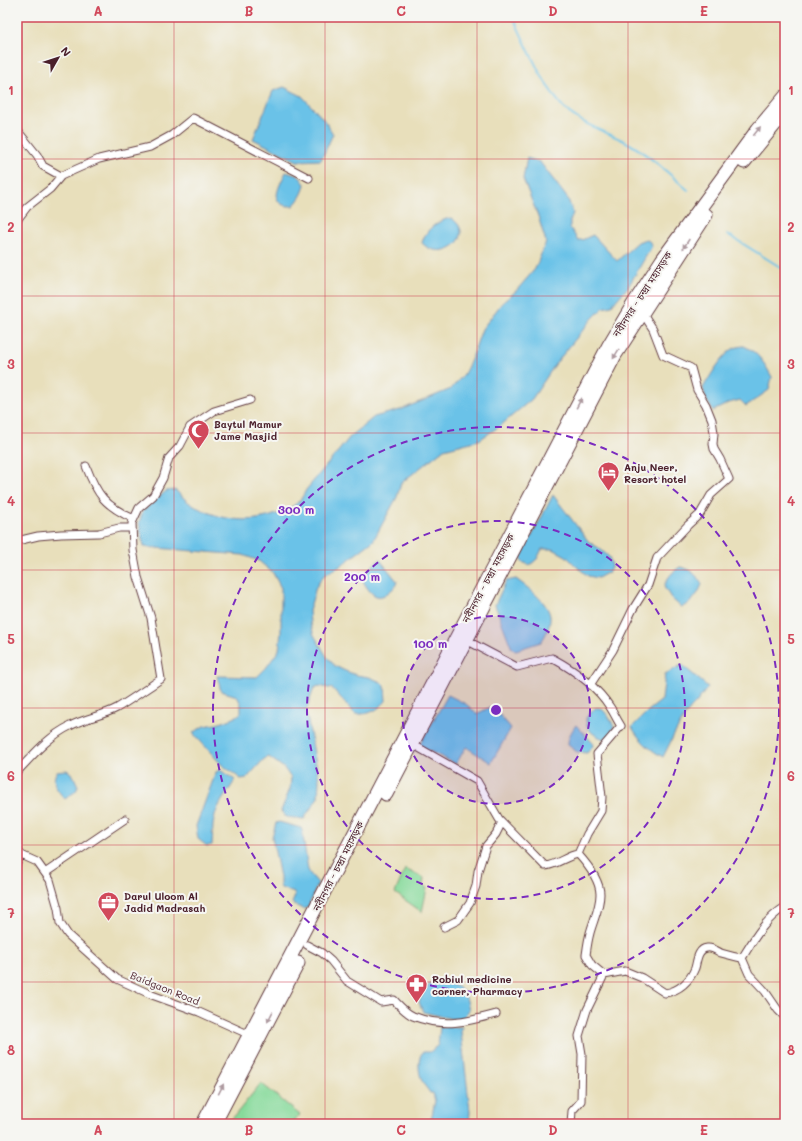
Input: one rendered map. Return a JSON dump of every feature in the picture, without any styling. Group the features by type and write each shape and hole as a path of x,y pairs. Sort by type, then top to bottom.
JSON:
{"highway":[{"name":"নবীনগর - চন্দ্রা মহাসড়ক","path":"203,1124 609,345 662,260 758,129 785,97"},
{"name":"নবীনগর - চন্দ্রা মহাসড়ক","path":"214,1124 615,355 702,221 748,157 785,112"}],"street":[{"path":"17,220 27,207 50,189 62,176 100,159 150,147 172,135 193,118 309,178"},
{"path":"17,130 37,155 42,166 62,176"},
{"path":"590,685 614,650 633,609 648,585 657,558 700,514 711,495 729,479 714,449 712,420 706,405 697,390 691,368 663,354 653,329 642,312"},
{"path":"17,772 33,754 52,737 71,725 96,718 116,708 161,679 151,618 138,577 133,550 132,523 139,508 153,496 163,478 169,458 180,446 190,427 214,411 250,400"},
{"path":"86,466 90,478 101,497 109,506 134,519"},
{"path":"17,541 38,536 99,533 119,528 132,528"},
{"path":"466,640 517,667 552,658 568,666 590,685 610,706 621,726 597,754 602,797 601,811 587,834 578,854"},
{"path":"412,744 477,781 499,819 545,866 552,866 572,855 578,854"},
{"path":"45,873 125,819"},
{"path":"444,927 458,920 470,903 486,846 496,834 502,822"},
{"name":"Baidgaon Road","path":"19,854 37,862 50,880 58,908 60,923 68,935 117,979 250,1035"},
{"path":"17,863 19,854"},
{"path":"578,854 586,862 596,881 600,894 598,909 589,934 586,955 592,965 604,975"},
{"path":"742,958 765,923 778,911 785,907"},
{"path":"307,946 322,953 331,961 347,982 381,1002 394,1000 412,1015 434,1021 450,1023 468,1022 496,1014"},
{"path":"604,975 625,971 642,978 665,993 674,992 684,984 695,969 698,956 703,950 707,948 742,958"},
{"path":"742,958 749,974 765,991 778,1010 785,1017"},
{"path":"571,1124 572,1111 581,1101 582,1061 579,1036 587,1010 604,975"}],"green space":[{"path":"405,869 424,878 423,885 427,888 422,912 395,893"},
{"path":"261,1083 300,1115 291,1124 228,1124"}],"water":[{"path":"284,87 302,96 325,121 333,134 321,160 297,161 253,139 273,91"},
{"path":"527,158 540,162 568,199 573,213 570,221 570,228 578,240 582,240 593,235 617,261 638,242 646,239 652,246 628,287 611,306 603,308 592,319 556,363 532,399 500,426 479,440 444,449 401,483 397,497 373,541 339,567 324,575 316,587 309,611 310,623 314,635 327,657 335,666 343,670 381,682 385,686 386,701 372,712 355,714 333,689 319,686 314,688 306,711 319,780 318,797 304,819 286,817 281,811 290,789 291,778 284,768 269,757 264,759 247,778 241,779 221,764 193,733 204,726 217,724 234,718 241,713 241,704 237,696 221,691 217,676 257,677 266,668 279,650 281,632 281,588 273,573 259,561 243,555 144,547 139,523 143,511 166,491 175,490 194,506 226,518 237,520 259,519 282,512 299,501 306,490 350,437 374,417 400,410 451,389 464,374 471,360 482,329 502,303 516,291 535,269 546,242 538,216 523,179"},
{"path":"286,172 299,176 305,184 301,196 293,206 280,203 277,195 280,183"},
{"path":"451,218 459,225 461,232 459,239 454,245 447,249 439,250 430,249 422,243 430,228 441,221"},
{"path":"744,346 757,355 764,363 772,377 769,390 746,406 740,400 729,403 713,411 706,399 703,388 726,355 735,348"},
{"path":"553,495 589,542 609,557 612,565 609,572 598,578 588,576 566,556 553,549 542,549 537,559 530,565 522,562 521,557"},
{"path":"380,560 397,581 395,586 385,595 378,596 371,593 363,581 369,569"},
{"path":"680,567 693,573 702,584 694,598 688,604 681,607 671,598 664,587 670,576"},
{"path":"516,579 545,605 550,616 550,623 541,642 516,650 512,649 495,605 506,581"},
{"path":"682,665 708,687 686,714 663,757 645,744 632,727 662,700 665,674"},
{"path":"448,695 466,704 477,714 490,707 498,713 511,728 491,763 466,747 456,764 419,746"},
{"path":"595,708 601,708 603,710 611,720 614,728 610,735 604,739 593,734 587,726 586,718"},
{"path":"576,725 592,742 593,746 587,753 577,752 568,745 570,735"},
{"path":"67,770 73,775 78,786 76,791 65,799 56,786 54,779 57,771"},
{"path":"220,770 235,780 215,814 213,822 212,845 207,846 198,839 196,826 216,772"},
{"path":"279,822 301,828 308,870 318,883 308,907 304,909 292,903 295,896 294,893 281,888 280,886 280,877 272,837 276,823"},
{"path":"448,983 458,987 463,992 467,1000 469,1010 463,1018 453,1019 423,1012 419,1002 424,991 430,984"},
{"path":"440,1027 462,1027 461,1032 470,1111 469,1124 432,1124 431,1120 435,1101 433,1093 430,1093 422,1082 419,1063 423,1052 430,1052 438,1045"}],"waterway":[{"path":"513,17 542,76 564,108 585,123 628,143 644,153 688,190"},
{"path":"727,234 785,270"}],"place":[{"name":"Baytul Mamur Jame Masjid","path":"199,450"},
{"name":"Anju Neer, Resort hotel","path":"608,492"},
{"name":"Darul Uloom Al Jadid Madrasah","path":"109,922"},
{"name":"Robiul medicine corner, Pharmacy","path":"417,1004"}]}
